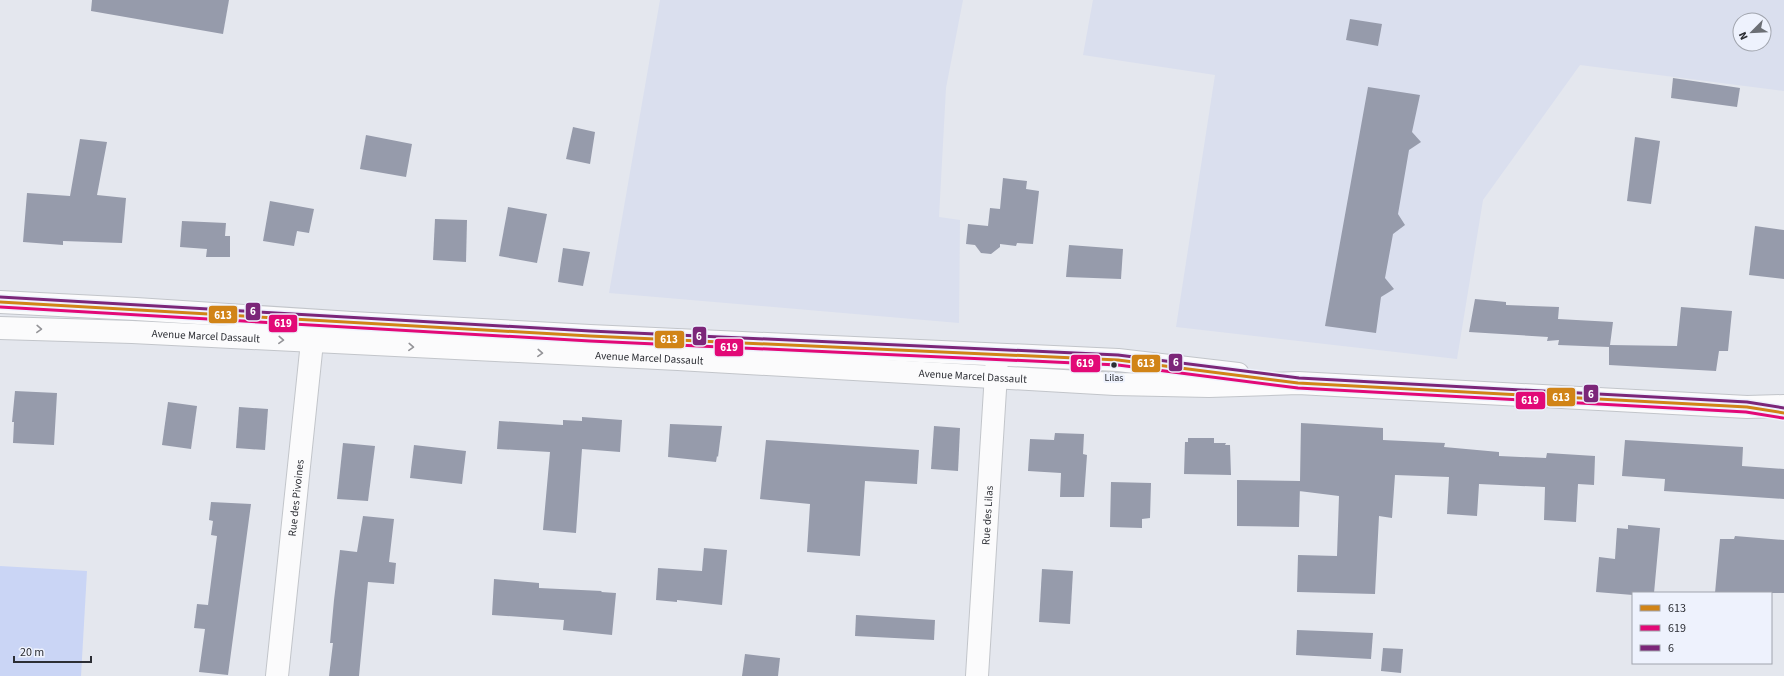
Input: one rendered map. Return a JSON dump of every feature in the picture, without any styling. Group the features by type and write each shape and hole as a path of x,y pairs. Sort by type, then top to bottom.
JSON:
{"main road":[{"name":"Avenue Marcel Dassault","path":"0,302 590,336 998,354 1144,363 1298,383"},
{"name":"Rue des Pivoines","path":"277,676 314,320"},
{"name":"Avenue Marcel Dassault","path":"0,328 132,332 678,359 1115,384 1191,386 1298,383 1747,407 1784,406"},
{"name":"Rue des Lilas","path":"977,676 998,354"},
{"name":"Avenue Marcel Dassault","path":"1747,407 1784,413"}],"shaded area":[{"path":"660,0 963,0 946,88 939,217 960,220 959,323 609,293"},
{"path":"1093,0 1784,0 1784,91 1580,65 1483,200 1457,359 1176,327 1215,75 1083,55"},
{"path":"0,566 87,571 81,676 0,676"}],"building":[{"path":"92,0 229,0 223,34 91,11"},
{"path":"1350,19 1382,24 1378,46 1346,40"},
{"path":"1673,78 1740,88 1737,107 1671,98"},
{"path":"1368,87 1420,95 1412,132 1421,142 1409,150 1398,214 1405,225 1393,234 1385,278 1394,289 1381,297 1376,333 1325,326"},
{"path":"573,127 595,132 590,164 566,159"},
{"path":"366,135 412,144 406,177 360,169"},
{"path":"1635,137 1660,141 1651,204 1627,201"},
{"path":"80,139 107,142 97,195 126,198 122,243 63,241 63,245 23,242 27,193 70,196"},
{"path":"1003,178 1027,181 1026,189 1039,191 1033,244 1017,243 1016,246 1000,244 1000,247 991,254 981,253 975,245 966,244 968,224 988,226 990,208 1000,209"},
{"path":"270,201 314,209 309,233 297,231 294,246 263,241"},
{"path":"508,207 547,214 537,263 499,256"},
{"path":"435,219 467,220 466,262 433,260"},
{"path":"182,221 226,223 225,236 230,236 230,257 206,257 207,249 180,247"},
{"path":"1755,226 1784,230 1784,279 1749,275"},
{"path":"1069,245 1123,249 1121,279 1066,277"},
{"path":"563,248 590,252 583,286 558,282"},
{"path":"1475,299 1506,302 1506,305 1559,307 1558,319 1613,322 1610,345 1677,346 1681,307 1732,311 1728,351 1719,351 1716,371 1609,365 1609,347 1558,345 1559,340 1547,341 1548,337 1469,332"},
{"path":"15,391 57,393 54,445 13,443 14,422 12,422"},
{"path":"168,402 197,406 191,449 162,445"},
{"path":"239,407 268,409 265,450 236,448"},
{"path":"582,417 622,420 620,452 582,449 576,533 543,530 550,452 497,449 499,421 563,425 563,420 582,421"},
{"path":"1301,423 1383,428 1383,440 1445,443 1444,447 1499,452 1499,456 1546,458 1547,453 1595,456 1594,485 1578,484 1576,522 1544,520 1545,487 1479,484 1477,516 1447,514 1449,477 1395,475 1392,518 1379,516 1375,594 1297,592 1298,555 1337,556 1339,496 1300,491 1299,527 1237,526 1237,480 1300,481"},
{"path":"670,424 722,426 716,462 668,457"},
{"path":"934,426 960,428 958,471 931,469"},
{"path":"1055,433 1084,434 1083,454 1087,455 1084,497 1060,497 1061,473 1028,471 1030,439 1054,440"},
{"path":"1188,438 1214,438 1214,443 1226,443 1225,445 1230,445 1231,475 1184,474 1185,442 1188,442"},
{"path":"766,440 919,450 917,484 865,481 860,556 807,552 810,504 760,499"},
{"path":"1625,440 1743,447 1742,466 1784,469 1784,499 1664,491 1665,479 1622,476"},
{"path":"343,443 375,446 368,501 337,499"},
{"path":"414,445 466,451 462,484 410,478"},
{"path":"1111,482 1151,483 1150,518 1142,519 1142,528 1110,527"},
{"path":"211,502 251,504 228,675 199,672 205,629 194,628 197,604 208,605 217,536 211,535 213,521 209,520"},
{"path":"363,516 394,519 389,562 396,563 394,584 368,582 359,676 329,676 333,643 330,643 340,550 357,552"},
{"path":"1628,525 1660,528 1654,592 1632,592 1632,595 1596,592 1599,557 1615,559 1617,528 1628,529"},
{"path":"1735,536 1784,540 1784,593 1715,592 1720,539 1734,539"},
{"path":"704,548 727,550 722,605 677,600 677,602 656,600 658,568 702,571"},
{"path":"1042,569 1073,571 1070,624 1039,622"},
{"path":"494,579 539,583 539,588 616,593 612,635 563,630 564,620 492,615"},
{"path":"856,615 935,620 934,640 855,636"},
{"path":"1297,630 1373,633 1371,659 1296,655"},
{"path":"1383,648 1403,649 1401,673 1381,671"},
{"path":"745,654 780,658 778,676 742,676"}],"transit line":[{"name":"6","path":"0,297 590,331 1118,355 1299,378 1747,402 1784,408"},
{"name":"613","path":"0,302 590,336 1118,360 1298,383 1747,407 1784,413"},
{"name":"619","path":"0,307 590,341 1118,365 1298,388 1746,412 1783,418"}],"place":[{"name":"Lilas","path":"1114,365"}]}
